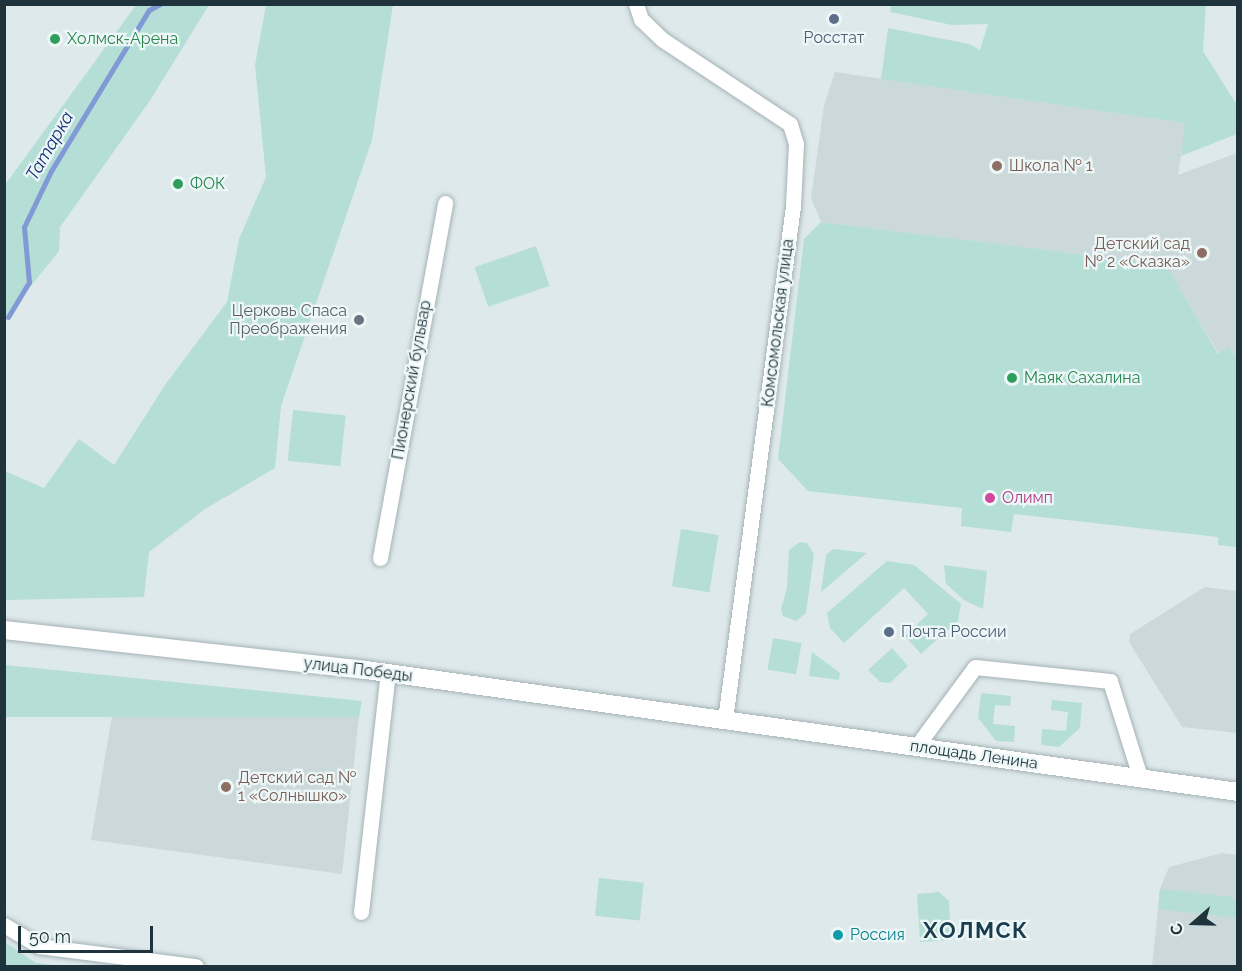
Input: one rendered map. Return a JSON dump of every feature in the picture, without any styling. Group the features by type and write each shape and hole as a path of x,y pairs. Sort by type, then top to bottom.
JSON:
{"main road":[{"name":"улица Победы","path":"4,630 388,673 718,718"},
{"name":"площадь Ленина","path":"718,718 1238,792"}],"street":[{"name":"Комсомольская улица","path":"636,4 641,19 663,40 790,124 796,144 793,206 718,718"},
{"name":"Пионерский бульвар","path":"380,558 445,203"},
{"path":"916,747 975,667 1110,681 1140,777"},
{"path":"361,912 388,673"},
{"path":"4,925 39,946 196,966"}],"shaded area":[{"name":"Школа № 1","path":"835,72 1186,123 1178,175 1237,153 1237,359 1229,347 1219,354 1165,265 821,222 811,198 824,105"},
{"path":"1205,587 1237,591 1237,733 1182,727 1129,642 1130,634"},
{"name":"Детский сад № 1 «Солнышко»","path":"112,716 359,717 342,874 91,840"},
{"path":"1222,853 1237,855 1237,966 1152,966 1160,889 1169,867"}],"green space":[{"path":"136,5 209,5 149,102 60,227 59,251 5,318 5,185"},
{"path":"266,5 393,5 372,140 281,406 275,468 205,509 149,552 144,597 5,600 5,471 44,488 79,439 114,465 165,385 227,302 239,239 266,177 255,65"},
{"path":"891,5 1206,5 1203,51 1237,105 1237,134 1181,156 1185,123 881,79 888,28 969,44 980,50 988,24 952,25 890,12"},
{"name":"Маяк Сахалина","path":"821,222 1166,265 1218,354 1229,347 1237,359 1237,547 1218,545 1218,537 1014,514 1011,532 961,526 962,508 808,491 778,459 804,239"},
{"path":"536,246 550,286 488,307 475,267"},
{"path":"293,410 346,416 340,466 288,461"},
{"path":"681,529 719,535 709,592 672,586"},
{"path":"800,542 807,543 814,554 806,613 796,621 783,616 781,609 787,588 789,550"},
{"path":"833,549 867,553 821,592 826,555"},
{"path":"887,561 914,565 961,604 958,621 921,654 905,636 928,614 904,588 844,643 830,628 827,613"},
{"path":"944,565 987,571 983,609 964,600 946,584"},
{"path":"773,638 802,643 796,675 767,670"},
{"path":"892,648 908,666 890,683 880,682 868,670"},
{"path":"812,652 840,673 839,680 809,676"},
{"path":"5,665 362,701 359,717 5,717"},
{"path":"981,693 1011,696 1010,706 995,705 993,724 1015,726 1014,742 996,741 978,718"},
{"path":"1052,700 1082,703 1080,728 1059,747 1041,745 1042,729 1066,731 1068,712 1051,710"},
{"path":"599,878 644,883 640,920 595,916"},
{"path":"1160,889 1231,897 1237,904 1237,918 1158,909"},
{"path":"939,892 949,901 951,940 920,942 917,894"},
{"path":"5,942 36,963 63,966 5,966"}],"waterway":[{"name":"Татарка","path":"8,317 29,282 24,227 51,171 149,10 160,4"}],"place":[{"name":"Росстат","path":"834,19"},
{"name":"Холмск-Арена","path":"55,39"},
{"name":"Школа № 1","path":"997,166"},
{"name":"ФОК","path":"178,184"},
{"name":"Детский сад № 2 «Сказка»","path":"1202,253"},
{"name":"Церковь Спаса Преображения","path":"359,320"},
{"name":"Маяк Сахалина","path":"1012,378"},
{"name":"Олимп","path":"990,498"},
{"name":"Почта России","path":"889,632"},
{"name":"Детский сад № 1 «Солнышко»","path":"226,787"},
{"name":"Россия","path":"838,935"}],"district":[{"name":"ХОЛМСК","path":"976,931"}]}
